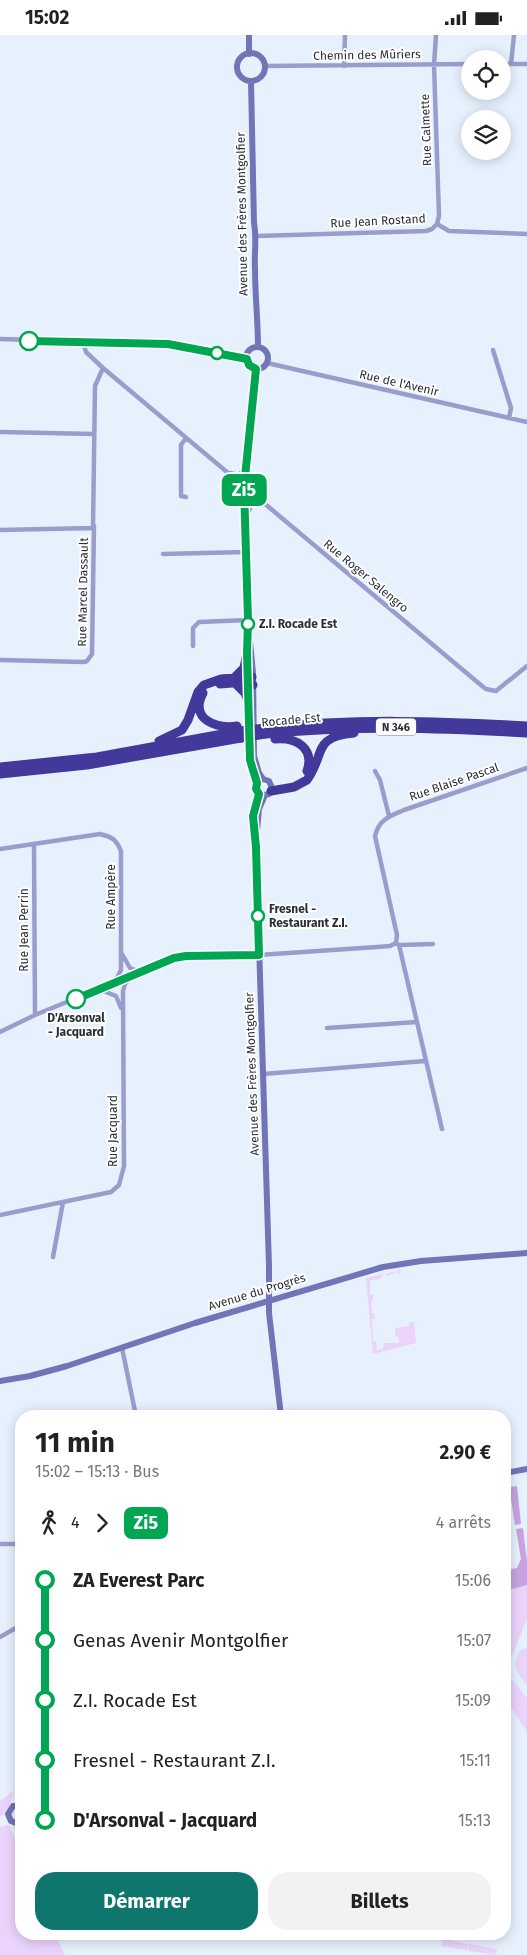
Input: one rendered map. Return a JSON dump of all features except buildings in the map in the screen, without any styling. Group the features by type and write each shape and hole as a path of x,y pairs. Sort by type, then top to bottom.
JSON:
{"highway":[{"path":"240,734 205,720 200,711 199,699 204,690 214,684 236,680 244,668 247,653"},
{"path":"236,680 245,693 248,703"},
{"path":"140,749 148,744 175,735 182,730 188,720 198,692 204,685 212,681 251,681"},
{"name":"Rocade Est","path":"0,767 66,761 240,734 326,723 394,720 527,726"},
{"path":"266,789 294,787 307,780 322,747 331,738 371,731 415,731 420,727"},
{"name":"Rocade Est","path":"265,731 420,727 527,733"},
{"path":"265,731 280,738 295,741 304,747 310,757 307,773 300,781 266,789"},
{"path":"0,774 87,765 152,753 159,755 240,734"}],"street":[{"path":"249,35 249,54"},
{"path":"344,66 345,35"},
{"name":"Rue Calmette","path":"436,35 434,65 438,216 436,224"},
{"path":"514,35 511,64 527,64"},
{"path":"249,54 260,57 265,66 263,75 251,81 243,78 238,70 239,61 249,54"},
{"name":"Chemin des Mûriers","path":"265,66 461,64"},
{"name":"Avenue des Frères Montgolfier","path":"251,81 254,223 256,236 254,260 258,347"},
{"name":"Rue Jean Rostand","path":"256,236 426,231 432,229 436,224 449,231 527,233"},
{"path":"170,344 172,337"},
{"path":"0,340 170,344 247,359"},
{"name":"Rue Roger Salengro","path":"83,343 86,352 103,368 486,689 496,691 527,666"},
{"path":"258,347 266,352 268,357 267,363 262,368 256,369 249,365 247,359 250,351 258,347"},
{"path":"493,350 511,409 510,418"},
{"name":"Rue de l'Avenir","path":"267,363 527,422"},
{"name":"Rue Marcel Dassault","path":"0,660 84,661 90,658 92,654 95,386 103,368"},
{"name":"Avenue des Frères Montgolfier","path":"256,369 244,487 254,756 266,789 259,809 256,847 269,1300 281,1410"},
{"path":"0,433 94,434"},
{"path":"186,438 181,445 181,497 186,497"},
{"path":"227,471 233,475 239,475 245,468"},
{"path":"245,521 252,504 261,501"},
{"name":"Rue Marcel Dassault","path":"0,530 90,529 94,525"},
{"path":"163,554 246,552"},
{"path":"193,646 193,628 199,622 248,620"},
{"name":"Avenue des Frères Montgolfier","path":"248,620 247,653 251,681 248,703 250,760 257,783 256,788 266,789"},
{"name":"Rue Blaise Pascal","path":"389,816 527,768"},
{"path":"375,771 380,780 389,816 378,826 376,836 397,935 397,944 442,1129"},
{"path":"257,783 266,789"},
{"name":"Rue Ampère","path":"0,849 100,834 112,837 118,843 121,851 121,953 120,974 113,983"},
{"name":"Rue Jean Perrin","path":"34,845 35,1015"},
{"path":"0,1032 35,1015 174,958 186,956 259,955 397,944 433,944"},
{"path":"121,953 130,968 141,971"},
{"name":"Rue Jacquard","path":"0,1215 111,1192 119,1185 124,1166 122,1012 124,988 128,979 134,974"},
{"path":"99,989 108,991 116,996 122,1012"},
{"path":"327,1029 417,1022"},
{"path":"263,1074 425,1061"},
{"path":"53,1257 63,1202"},
{"name":"Avenue du Progrès","path":"0,1381 55,1370 269,1300 398,1263 527,1253"},
{"path":"122,1347 135,1410"},
{"path":"511,1472 527,1469"},
{"path":"0,1544 15,1543"},
{"path":"0,1637 15,1628"},
{"path":"0,1819 8,1816 11,1808 15,1806"},
{"path":"8,1816 15,1823"}],"shaded area":[{"path":"399,1270 406,1271 401,1271 398,1275 396,1272 386,1277 387,1274 384,1274 380,1279 370,1280 370,1295 373,1295 373,1301 371,1301 372,1313 374,1313 375,1319 372,1319 373,1341 376,1341 377,1350 383,1349 384,1343 399,1343 399,1338 395,1335 395,1328 409,1326 409,1322 413,1322 416,1343 373,1354 366,1278 397,1271 398,1272"},
{"path":"517,1486 521,1524 515,1525 511,1487"},
{"path":"523,1528 527,1562 527,1585 511,1589 511,1569 517,1568 521,1559 516,1529"},
{"path":"527,1584 527,1619 511,1658 511,1589"},
{"path":"527,1648 527,1685 519,1675 516,1668 516,1660 520,1651"},
{"path":"511,1678 527,1698 527,1732 511,1707"},
{"path":"14,1790 10,1804 3,1815 0,1816 0,1801"},
{"path":"9,1825 15,1839 15,1940 58,1940 65,1955 0,1955 0,1827"},
{"path":"443,1940 468,1944 467,1950 441,1946"},
{"path":"469,1944 497,1949 496,1955 468,1951"}],"bus line":[{"name":"Zi5","path":"29,341 168,344 247,359 249,365 256,369 244,487 250,760 257,783 256,789 259,794 253,816 256,847 259,955 186,956 174,958 76,999"}],"place":[{"name":"Z.I. Rocade Est","path":"248,624"},
{"name":"Fresnel - Restaurant Z.I.","path":"258,916"},
{"name":"D'Arsonval - Jacquard","path":"76,999"}]}
